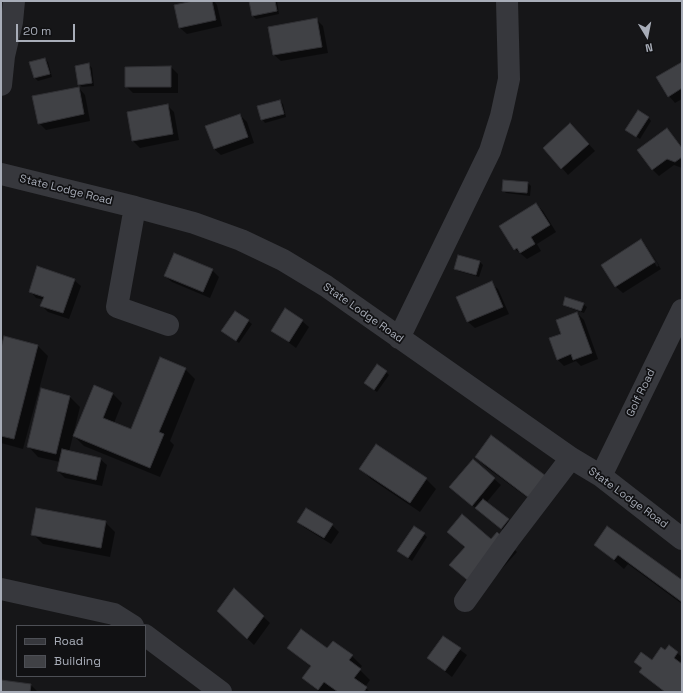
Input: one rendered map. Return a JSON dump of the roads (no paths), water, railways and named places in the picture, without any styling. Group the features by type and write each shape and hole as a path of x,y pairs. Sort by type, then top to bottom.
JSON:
{"street":[{"path":"1,85 4,56 12,22 14,1"},
{"path":"399,338 490,151 501,116 509,79 507,1"},
{"name":"State Lodge Road","path":"2,179 135,207 194,223 241,240 282,260 326,286 571,458 601,476 682,539"},
{"path":"135,207 117,307 168,325"},
{"name":"Golf Road","path":"601,476 682,310"},
{"path":"465,601 510,538 571,458"},
{"path":"1,589 114,614 132,625"},
{"path":"146,636 221,692"}]}
